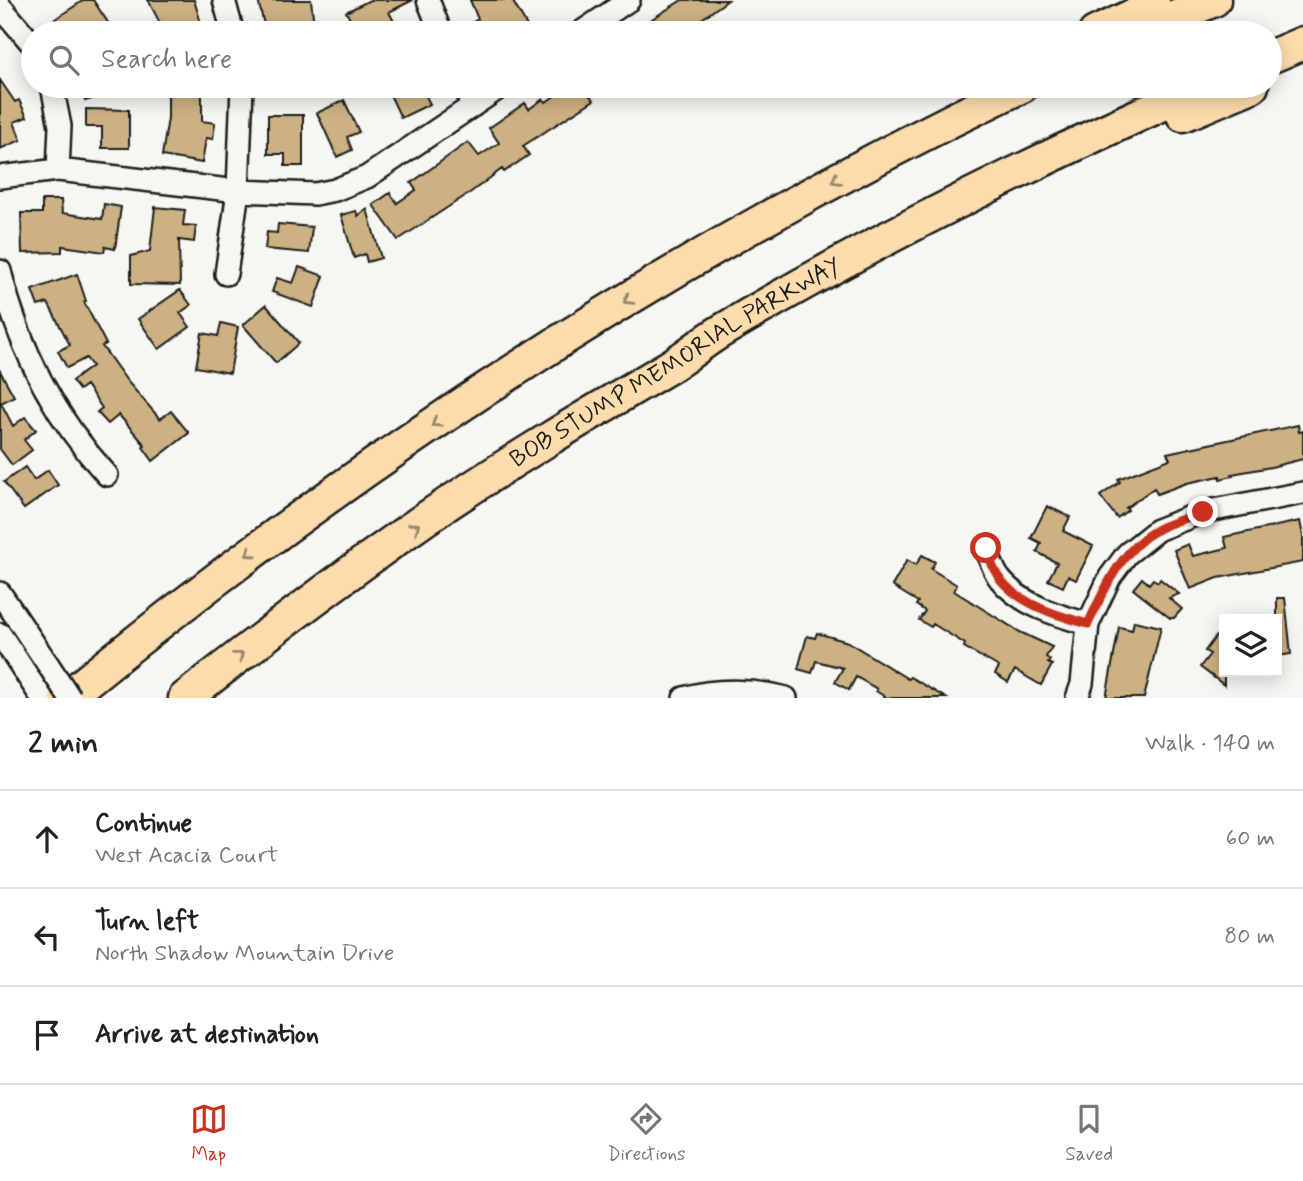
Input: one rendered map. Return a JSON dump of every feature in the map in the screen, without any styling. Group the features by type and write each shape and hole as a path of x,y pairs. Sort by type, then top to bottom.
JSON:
{"highway":[{"path":"1122,21 1168,0"},
{"path":"1164,21 1214,0"},
{"path":"1282,52 1303,43"},
{"path":"1282,74 1303,66"},
{"path":"68,698 240,560 448,414 698,258 896,147 976,98"},
{"path":"896,147 997,98"},
{"name":"BOB STUMP MEMORIAL PARKWAY","path":"185,698 336,583 426,519 534,447 673,364 721,331 952,204 1082,140 1176,98"},
{"path":"673,364 784,317 884,260 1084,158 1224,98"}],"street":[{"path":"224,0 230,21"},
{"path":"428,0 436,21"},
{"path":"598,21 629,0"},
{"path":"0,6 21,31"},
{"path":"56,98 60,126 58,170"},
{"path":"226,274 238,191 242,98"},
{"path":"469,98 473,106"},
{"path":"0,177 58,170 238,191 315,194 335,190 367,177 485,98"},
{"path":"0,271 15,324 32,366 81,447 107,475"},
{"path":"1077,698 1082,684 1088,624 1110,578 1127,554 1157,530 1203,512 1303,494"},
{"path":"986,548 998,577 1018,597 1054,615 1088,624"},
{"path":"0,593 68,698"},
{"path":"0,634 36,689"},
{"path":"684,698 716,692 782,697"}],"building":[{"path":"84,0 93,0 107,21 52,21"},
{"path":"148,0 194,0 200,21 159,21"},
{"path":"258,0 311,0 314,21 263,21"},
{"path":"370,0 413,0 389,12 394,21 351,21 346,12"},
{"path":"470,0 512,0 524,21 475,21 478,19"},
{"path":"682,0 728,0 699,21 649,21"},
{"path":"0,80 15,102 19,100 27,117 14,122 21,140 0,149"},
{"path":"168,98 202,98 202,121 215,123 213,139 206,138 202,163 162,156"},
{"path":"392,98 427,98 430,104 401,118"},
{"path":"552,98 594,100 523,146 529,155 504,172 502,169 398,240 373,205 390,193 397,203 416,190 411,183 468,142 479,156 499,143 489,128 525,103 529,109 543,99 546,102"},
{"path":"344,100 359,132 347,137 352,150 337,157 317,113"},
{"path":"86,109 129,110 129,148 102,148 102,127 86,127"},
{"path":"268,115 303,115 303,166 285,166 285,154 268,154"},
{"path":"42,200 61,200 62,213 102,219 104,204 121,207 115,249 105,247 104,252 62,246 62,252 22,253 21,213 42,213"},
{"path":"155,207 185,210 183,225 196,226 194,242 179,240 180,285 131,284 131,256 150,251"},
{"path":"367,209 381,258 367,262 365,254 354,258 341,215 356,211 358,216"},
{"path":"278,224 312,227 309,253 265,249 267,232 277,233"},
{"path":"299,267 324,276 313,307 272,292 277,278 293,283"},
{"path":"77,274 86,301 84,302 106,344 102,346 127,381 160,419 171,411 189,433 153,461 143,447 145,445 119,415 108,424 97,412 102,408 86,385 79,390 72,381 92,366 86,358 67,368 58,351 70,345 48,303 38,306 32,290"},
{"path":"180,290 191,305 180,313 190,327 159,349 138,319"},
{"path":"266,305 299,343 276,363 243,325"},
{"path":"221,323 238,327 230,373 196,367 202,333 218,336"},
{"path":"0,371 14,396 1,403 13,426 25,417 36,430 24,440 32,450 12,465 0,449"},
{"path":"1298,425 1299,432 1303,431 1303,459 1220,479 1220,476 1187,483 1157,494 1154,488 1117,518 1100,496 1120,482 1118,479 1170,459 1167,453"},
{"path":"25,467 34,480 48,470 58,485 24,509 4,482"},
{"path":"1047,506 1070,517 1063,531 1093,546 1076,580 1068,576 1063,587 1048,580 1057,563 1037,552 1041,543 1031,538"},
{"path":"1300,521 1303,562 1218,578 1190,589 1174,550 1188,544 1193,556 1227,548 1224,537"},
{"path":"922,555 935,562 931,569 957,585 954,591 1020,632 1052,647 1046,657 1052,665 1041,685 1015,670 1008,682 995,674 999,667 964,647 965,644 933,624 931,627 919,620 925,611 916,605 918,602 892,586 907,560 916,565"},
{"path":"1142,578 1149,584 1153,579 1158,582 1160,579 1179,594 1169,598 1182,609 1174,618 1170,618 1133,589"},
{"path":"1277,598 1285,598 1291,654 1282,655 1282,614 1277,614"},
{"path":"1134,621 1161,627 1144,698 1106,698 1119,627 1132,630"},
{"path":"817,633 848,642 908,679 910,677 946,698 887,698 856,677 849,690 835,682 843,668 816,661 812,673 798,669 807,636 815,638"},
{"path":"1216,636 1219,639 1219,677 1224,677 1224,685 1200,667 1210,654 1205,651"}],"route":[{"path":"986,548 998,577 1018,597 1054,615 1088,624 1110,578 1127,554 1157,530 1203,512"}]}
